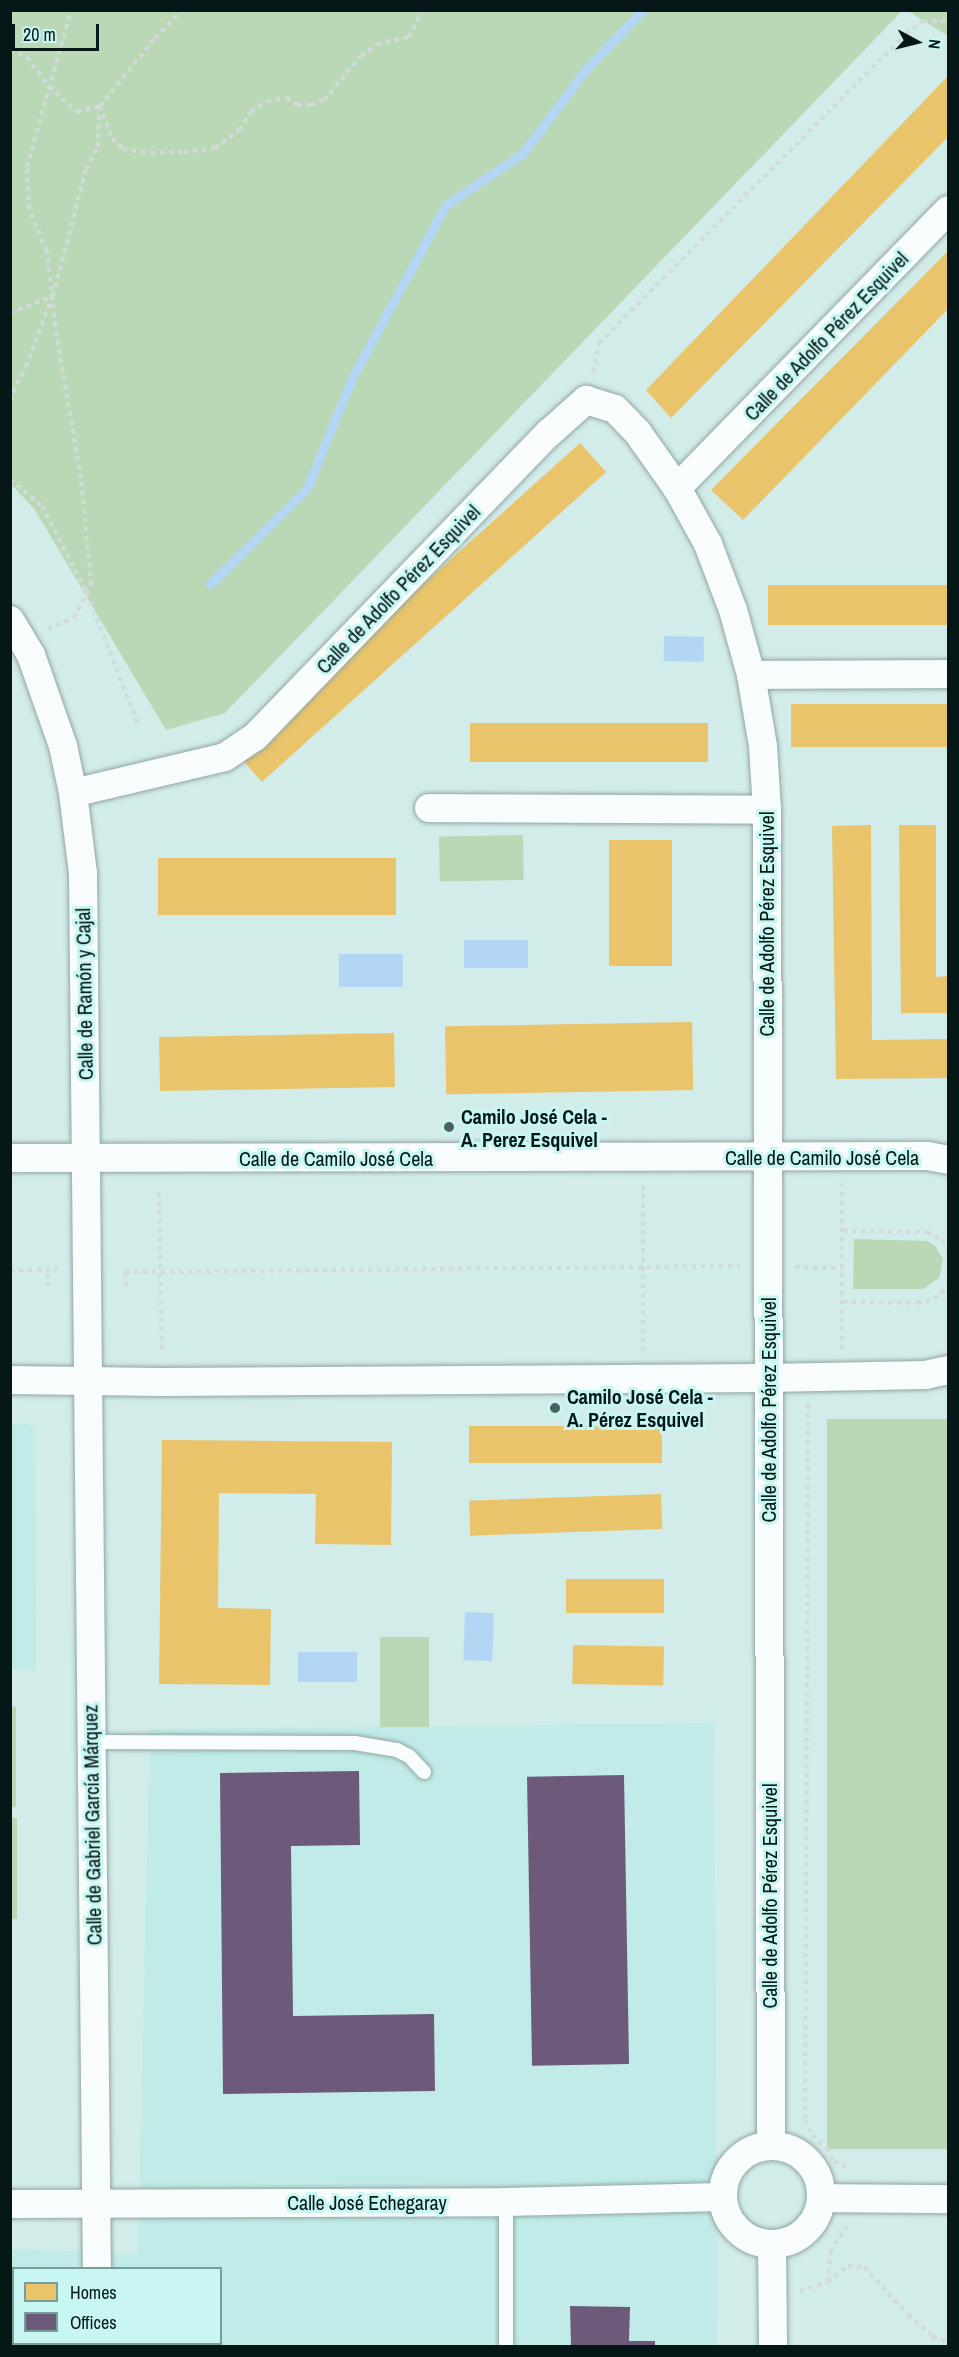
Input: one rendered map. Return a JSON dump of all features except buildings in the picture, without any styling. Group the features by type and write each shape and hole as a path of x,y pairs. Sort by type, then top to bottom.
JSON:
{"street":[{"name":"Calle de Adolfo Pérez Esquivel","path":"677,488 948,210"},
{"name":"Calle de Adolfo Pérez Esquivel","path":"73,793 225,757 255,737 549,433 586,400 615,409 638,433 677,488 708,544 733,610 751,675 763,746 766,810 771,2146"},
{"name":"Calle de Ramón y Cajal","path":"16,630 31,655 63,746 73,793 83,873 87,1381"},
{"path":"751,675 948,674"},
{"path":"429,808 766,810"},
{"name":"Calle de Camilo José Cela","path":"10,1158 842,1158 928,1156 948,1161"},
{"path":"10,1380 162,1382 767,1378 925,1375 948,1370"},
{"name":"Calle de Gabriel García Márquez","path":"87,1381 97,2267"},
{"path":"771,2146 789,2149 808,2162 819,2183 821,2198 817,2214 809,2227 798,2237 772,2244 752,2241 739,2232 726,2212 723,2197 726,2177 732,2167 750,2151 771,2146"},
{"name":"Calle José Echegaray","path":"10,2204 506,2202 723,2197"},
{"path":"821,2198 948,2199"},
{"path":"772,2244 773,2346"}],"lane":[{"path":"91,1742 355,1743 397,1750 409,1756 424,1772"},
{"path":"506,2202 506,2346"}],"path":[{"path":"16,630 74,618 91,585 81,478 55,326 47,251 29,209 27,167 71,10"},
{"path":"10,50 27,57 49,86 77,112 100,106 182,10"},
{"path":"100,106 111,139 123,148 150,153 215,148 238,130 251,112 267,101 286,98 298,105 311,105 324,100 361,56 377,44 409,37 423,10"},
{"path":"599,343 906,34 922,21 948,21"},
{"path":"10,410 13,392 26,367 52,296 86,169 98,147 100,106"},
{"path":"10,313 52,296"},
{"path":"10,479 42,506 87,592 139,727"},
{"path":"643,1157 644,1378"},
{"path":"842,1158 843,1302 830,1376 809,1394 808,1410 805,2120 812,2135 827,2148 834,2161 851,2168"},
{"path":"159,1192 162,1382"},
{"path":"843,1231 927,1232 942,1240 948,1249"},
{"path":"126,1286 125,1272 160,1271 643,1265 843,1268"},
{"path":"10,1271 48,1269 48,1286"},
{"path":"843,1302 917,1303 934,1299 948,1286"},
{"path":"773,2297 828,2282 848,2266 864,2267 908,2315 933,2336 948,2342"},
{"path":"933,2336 934,2346"}],"shaded area":[{"path":"664,636 704,637 704,662 664,661"},
{"path":"464,940 528,940 528,968 464,968"},
{"path":"339,954 403,954 403,987 339,987"},
{"path":"10,1424 29,1424 35,1430 36,1670 11,1669"},
{"path":"465,1612 494,1613 492,1661 463,1660"},
{"path":"298,1652 357,1652 357,1682 298,1682"},
{"path":"714,1723 718,2346 11,2346 11,2249 138,2254 150,1729"}],"green space":[{"path":"11,10 902,11 225,713 166,730 35,510 11,484"},
{"path":"908,11 948,11 948,36"},
{"path":"523,835 524,880 440,881 439,836"},
{"path":"854,1239 927,1241 935,1246 943,1259 939,1278 923,1289 853,1289"},
{"path":"827,1419 948,1419 948,2149 827,2149"},
{"path":"380,1637 429,1637 429,1727 380,1727"},
{"path":"10,1707 16,1707 16,1807 10,1807"},
{"path":"11,1818 17,1818 17,1919 11,1919"}],"waterway":[{"path":"210,584 307,488 353,376 446,205 523,153 586,69 643,10"}],"place":[{"name":"Camilo José Cela - A. Perez Esquivel","path":"449,1127"},
{"name":"Camilo José Cela - A. Pérez Esquivel","path":"555,1408"}]}
